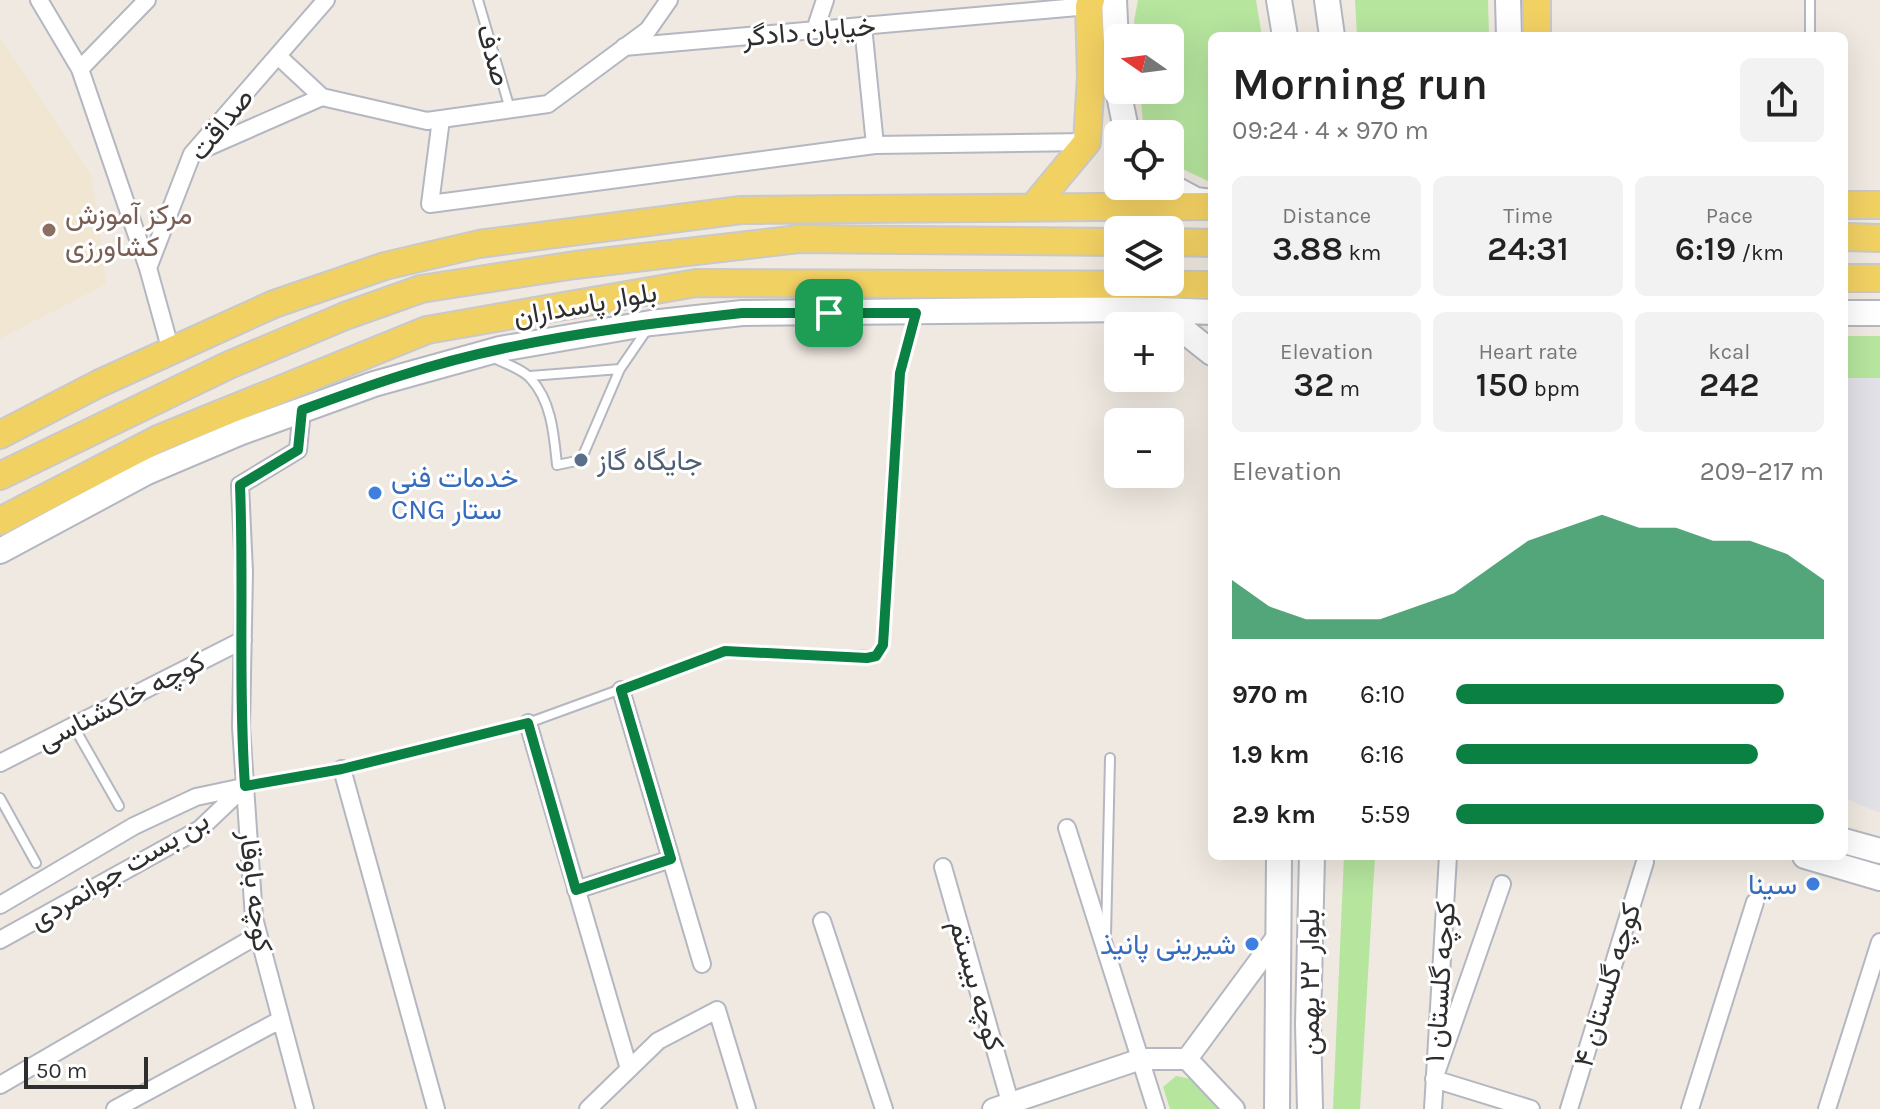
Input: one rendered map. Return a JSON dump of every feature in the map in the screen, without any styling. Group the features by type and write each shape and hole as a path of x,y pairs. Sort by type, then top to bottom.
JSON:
{"main road":[{"path":"1279,0 1286,32"},
{"path":"1287,32 1290,0"},
{"path":"1328,0 1332,32"},
{"path":"1508,0 1509,32"},
{"path":"1537,0 1537,32"},
{"path":"1098,2 1113,16 1114,24"},
{"path":"1033,207 1087,142 1098,2"},
{"path":"1184,194 1208,203"},
{"path":"0,435 98,384 274,304 385,266 494,241 741,210 1208,204"},
{"path":"1848,205 1880,205"},
{"path":"741,210 799,239"},
{"path":"1848,237 1880,238"},
{"name":"بلوار پاسداران","path":"0,476 229,365 345,316 421,289 575,265 799,239 1104,242"},
{"path":"1184,242 1208,243"},
{"path":"345,316 434,256"},
{"path":"1848,278 1880,278"},
{"name":"بلوار پاسداران","path":"0,521 158,439 427,330 696,283 1208,285"},
{"path":"1132,309 1178,326 1208,350"},
{"path":"0,551 147,472 374,384 484,353 651,323 742,313 1132,309 1208,312"},
{"path":"1848,313 1880,313"},
{"path":"1848,842 1880,851"},
{"path":"1272,860 1277,900"},
{"name":"بلوار ۲۲ بهمن","path":"1277,1109 1279,860"},
{"name":"بلوار ۲۲ بهمن","path":"1310,1109 1309,908 1312,860"},
{"path":"1309,908 1320,860"},
{"path":"1819,860 1880,878"}],"street":[{"path":"39,0 80,69 148,268 171,351"},
{"path":"80,69 147,0"},
{"name":"صداقت","path":"148,268 192,154 326,0"},
{"path":"278,56 322,97 427,121 548,104 648,30 669,0"},
{"path":"815,30 825,0"},
{"path":"945,18 951,0"},
{"name":"خیابان دادگر","path":"624,47 1098,2"},
{"path":"863,26 875,145"},
{"path":"192,154 322,97"},
{"path":"441,119 430,204 875,145 1087,142"},
{"name":"کوچه باوقار","path":"302,410 298,450 240,485 244,572 241,727 254,918 305,1109"},
{"name":"کوچه خاکشناسی","path":"0,763 243,640"},
{"path":"621,690 702,964"},
{"path":"528,723 629,1069"},
{"path":"342,769 436,1109"},
{"name":"بن بست جوانمردی","path":"0,905 134,826 196,797 245,786"},
{"name":"بن بست جوانمردی","path":"0,940 200,829 245,786"},
{"path":"1067,828 1156,1109"},
{"path":"576,890 671,859"},
{"name":"کوچه گلستان ۱","path":"1433,1109 1448,860"},
{"name":"کوچه گلستان ۴","path":"1569,1109 1645,862"},
{"name":"کوچه بیستم","path":"943,867 1005,1107"},
{"path":"1502,884 1434,1079 1531,1109"},
{"path":"1690,1109 1755,902"},
{"path":"822,921 884,1109"},
{"path":"0,1085 258,935"},
{"path":"1187,1059 1277,937"},
{"path":"1827,1109 1880,942"},
{"path":"588,1109 658,1041 717,1010 747,1109"},
{"path":"115,1109 280,1020"},
{"path":"1005,1107 1141,1059 1187,1059 1234,1109"}],"lane":[{"name":"صدف","path":"478,0 510,109"},
{"path":"1810,0 1810,32"},
{"path":"245,786 342,769 528,723 725,651 876,656 883,645 900,373 916,313"},
{"path":"530,376 543,398 553,425 557,465 581,460 620,369 651,323"},
{"path":"484,353 530,376 620,369"},
{"path":"73,726 119,806"},
{"path":"1106,949 1110,758"},
{"path":"0,798 36,863"}],"shaded area":[{"name":"مرکز آموزش کشاورزی","path":"0,38 92,177 106,284 0,339"},
{"path":"1848,378 1880,378 1880,813 1848,800"}],"green space":[{"path":"1138,0 1256,0 1261,32 1208,32 1208,181 1184,170 1184,120 1143,120 1141,104 1184,104 1184,24 1134,24"},
{"path":"1355,0 1488,0 1489,32 1357,32"},
{"path":"1848,336 1880,336 1880,378 1848,378"},
{"path":"1344,860 1375,860 1360,1109 1333,1109"},
{"path":"1176,1076 1196,1080 1225,1109 1170,1109 1163,1087"}],"place":[{"name":"مرکز آموزش کشاورزی","path":"49,230"},
{"name":"جایگاه گاز","path":"581,460"},
{"name":"خدمات فنی‌ CNG ستار","path":"375,493"},
{"name":"سینا","path":"1813,884"},
{"name":"شیرینی پانیذ","path":"1252,944"}],"route":[{"path":"742,313 829,313 916,313 900,373 883,645 876,656 867,658 725,651 621,690 671,859 576,890 528,723 342,769 245,786 241,727 244,572 240,485 298,450 302,410 374,384 500,349 651,323 742,313"}]}
